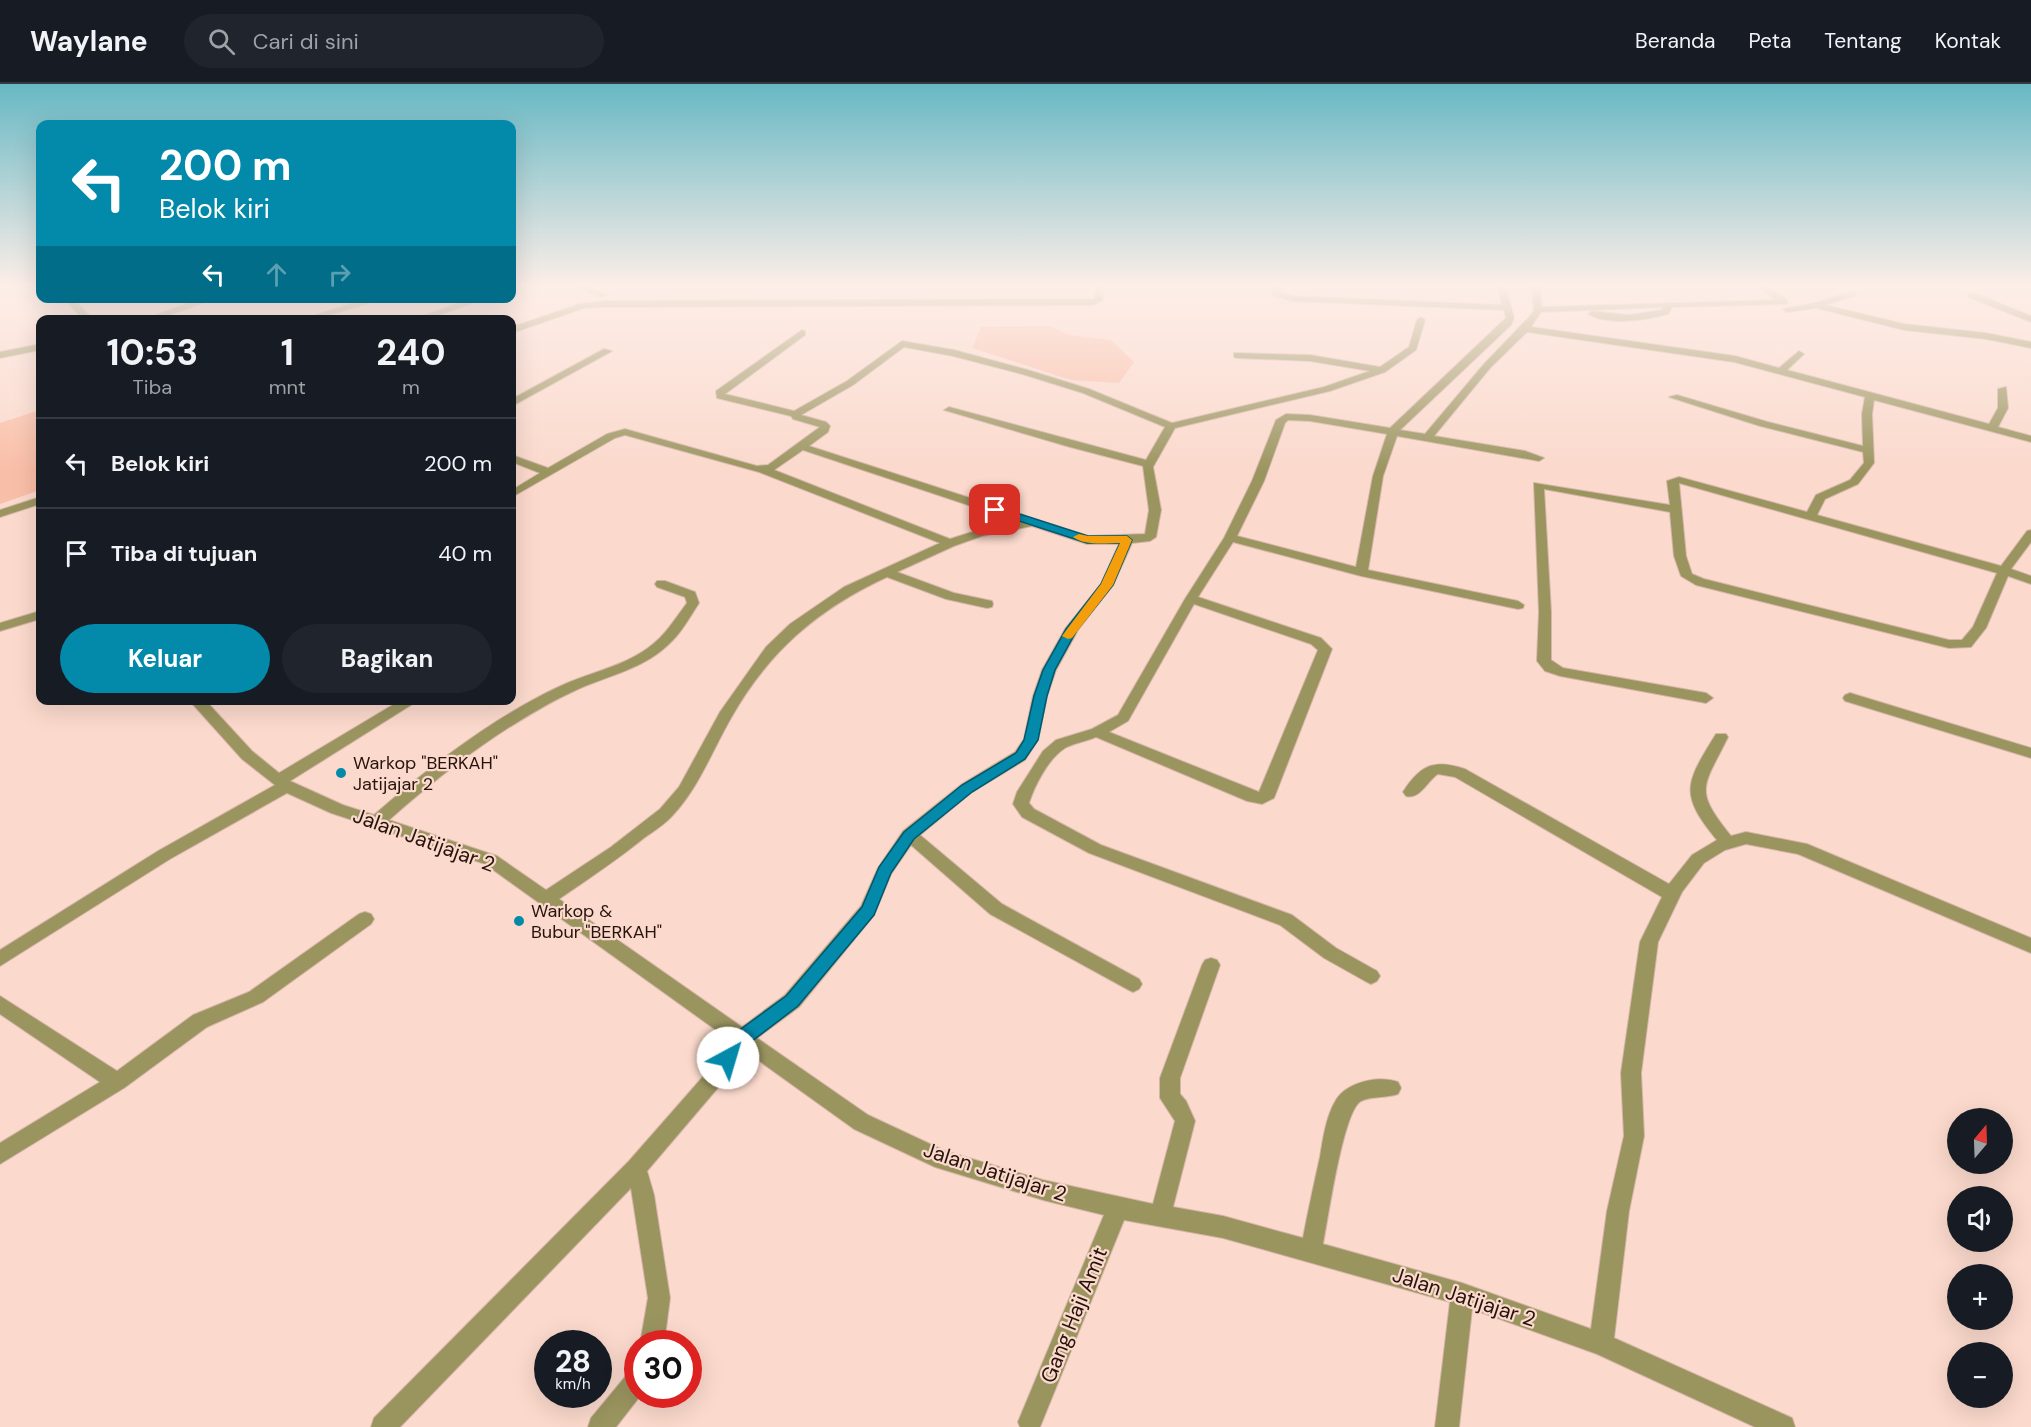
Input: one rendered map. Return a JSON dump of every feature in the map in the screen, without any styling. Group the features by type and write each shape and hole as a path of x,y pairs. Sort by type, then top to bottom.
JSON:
{"street":[{"path":"763,470 771,468 803,447 825,426 797,417 795,414 720,396 721,391 783,347"},
{"path":"795,414 850,383 894,348 899,347"},
{"path":"921,347 1025,372 1086,391 1171,426 1327,389 1382,370 1413,347"},
{"path":"1361,572 1378,476 1393,432 1483,347"},
{"path":"1427,438 1487,366 1507,347"},
{"path":"1666,347 1733,355 1780,372 2031,439"},
{"path":"0,355 36,348"},
{"path":"516,401 607,351"},
{"path":"1780,372 1799,354"},
{"path":"1237,355 1310,358 1382,370"},
{"path":"1992,428 2002,408 2003,389"},
{"path":"1674,397 1782,429 1867,450"},
{"path":"1810,517 1820,497 1854,482 1864,473 1869,463 1867,414 1870,397"},
{"path":"949,410 1150,464"},
{"path":"1371,976 1330,952 1286,920 1095,849 1028,813 1021,804 1025,792 1048,755 1061,744 1096,732 1123,718 1191,598 1230,538 1258,481 1280,422 1286,417 1310,418 1526,454 1539,459"},
{"path":"803,447 1087,540 1127,540 1150,537 1155,510 1149,480 1150,464 1171,426"},
{"path":"516,492 611,436 625,432 763,470 950,543"},
{"path":"516,460 550,473"},
{"path":"2031,534 2004,571 1979,628 1966,645 1949,644 1700,582 1687,576 1683,567 1674,509 1675,480 2004,571 2031,580"},
{"path":"1674,509 1538,484 1545,589 1544,661 1550,668 1560,672 1706,698"},
{"path":"0,513 36,501"},
{"path":"545,900 617,851 666,813 685,790 725,715 779,642 795,627 831,601 885,572 950,543 979,533 1034,522"},
{"path":"1230,538 1361,572 1518,605"},
{"path":"382,1427 636,1168 715,1077 741,1039 792,1001 868,910 884,872 909,836 967,788 1020,756 1031,740 1040,696 1049,670 1072,629 1107,585 1127,540"},
{"path":"885,572 950,596 987,604"},
{"path":"377,822 432,773 450,763 502,725 568,688 633,664 654,650 669,637 693,603 691,595 662,584"},
{"path":"1096,732 1253,797 1262,798 1268,794 1325,649 1316,641 1191,598"},
{"path":"0,627 36,616"},
{"path":"1850,698 2031,753"},
{"name":"Jalan Jatijajar 2","path":"201,705 247,755 283,783 337,809 491,860 861,1122 942,1160 1043,1190 1118,1208 1161,1214 1222,1227 1462,1294 1601,1344 1783,1427"},
{"path":"0,958 283,783 404,705"},
{"path":"1721,738 1701,777 1696,796 1728,843"},
{"path":"1412,792 1433,767 1440,766 1460,773 1672,894"},
{"path":"909,836 996,909 1133,984"},
{"path":"1601,1344 1618,1210 1634,1136 1631,1073 1649,942 1672,894 1698,859 1728,843 1746,838 1801,848 2031,946"},
{"path":"0,1154 117,1082 186,1030 256,997 365,920"},
{"path":"1161,1214 1185,1121 1179,1107 1170,1098 1170,1078 1211,965"},
{"path":"0,1004 117,1082"},
{"path":"1311,1251 1335,1133 1344,1105 1357,1092 1391,1088"},
{"path":"636,1168 643,1195 659,1298 656,1330"},
{"name":"Gang Haji Amit","path":"1030,1422 1118,1208"},
{"path":"1447,1427 1462,1294"},
{"path":"600,1427 624,1396"}],"shaded area":[{"path":"1118,347 1134,362 1119,383 1071,380 972,348"},
{"path":"36,411 36,491 0,504 0,423"}],"slow traffic":[{"path":"1068,636 1107,585 1127,540 1087,540 1079,537"}],"place":[{"name":"Warkop \"BERKAH\" Jatijajar 2","path":"341,773"},
{"name":"Warkop & Bubur \"BERKAH\"","path":"519,921"}],"route":[{"path":"728,1058 741,1039 792,1001 868,910 884,872 909,836 935,812 967,788 1020,756 1031,740 1040,696 1049,670 1072,629 1107,585 1127,540 1087,540 995,510"}]}
